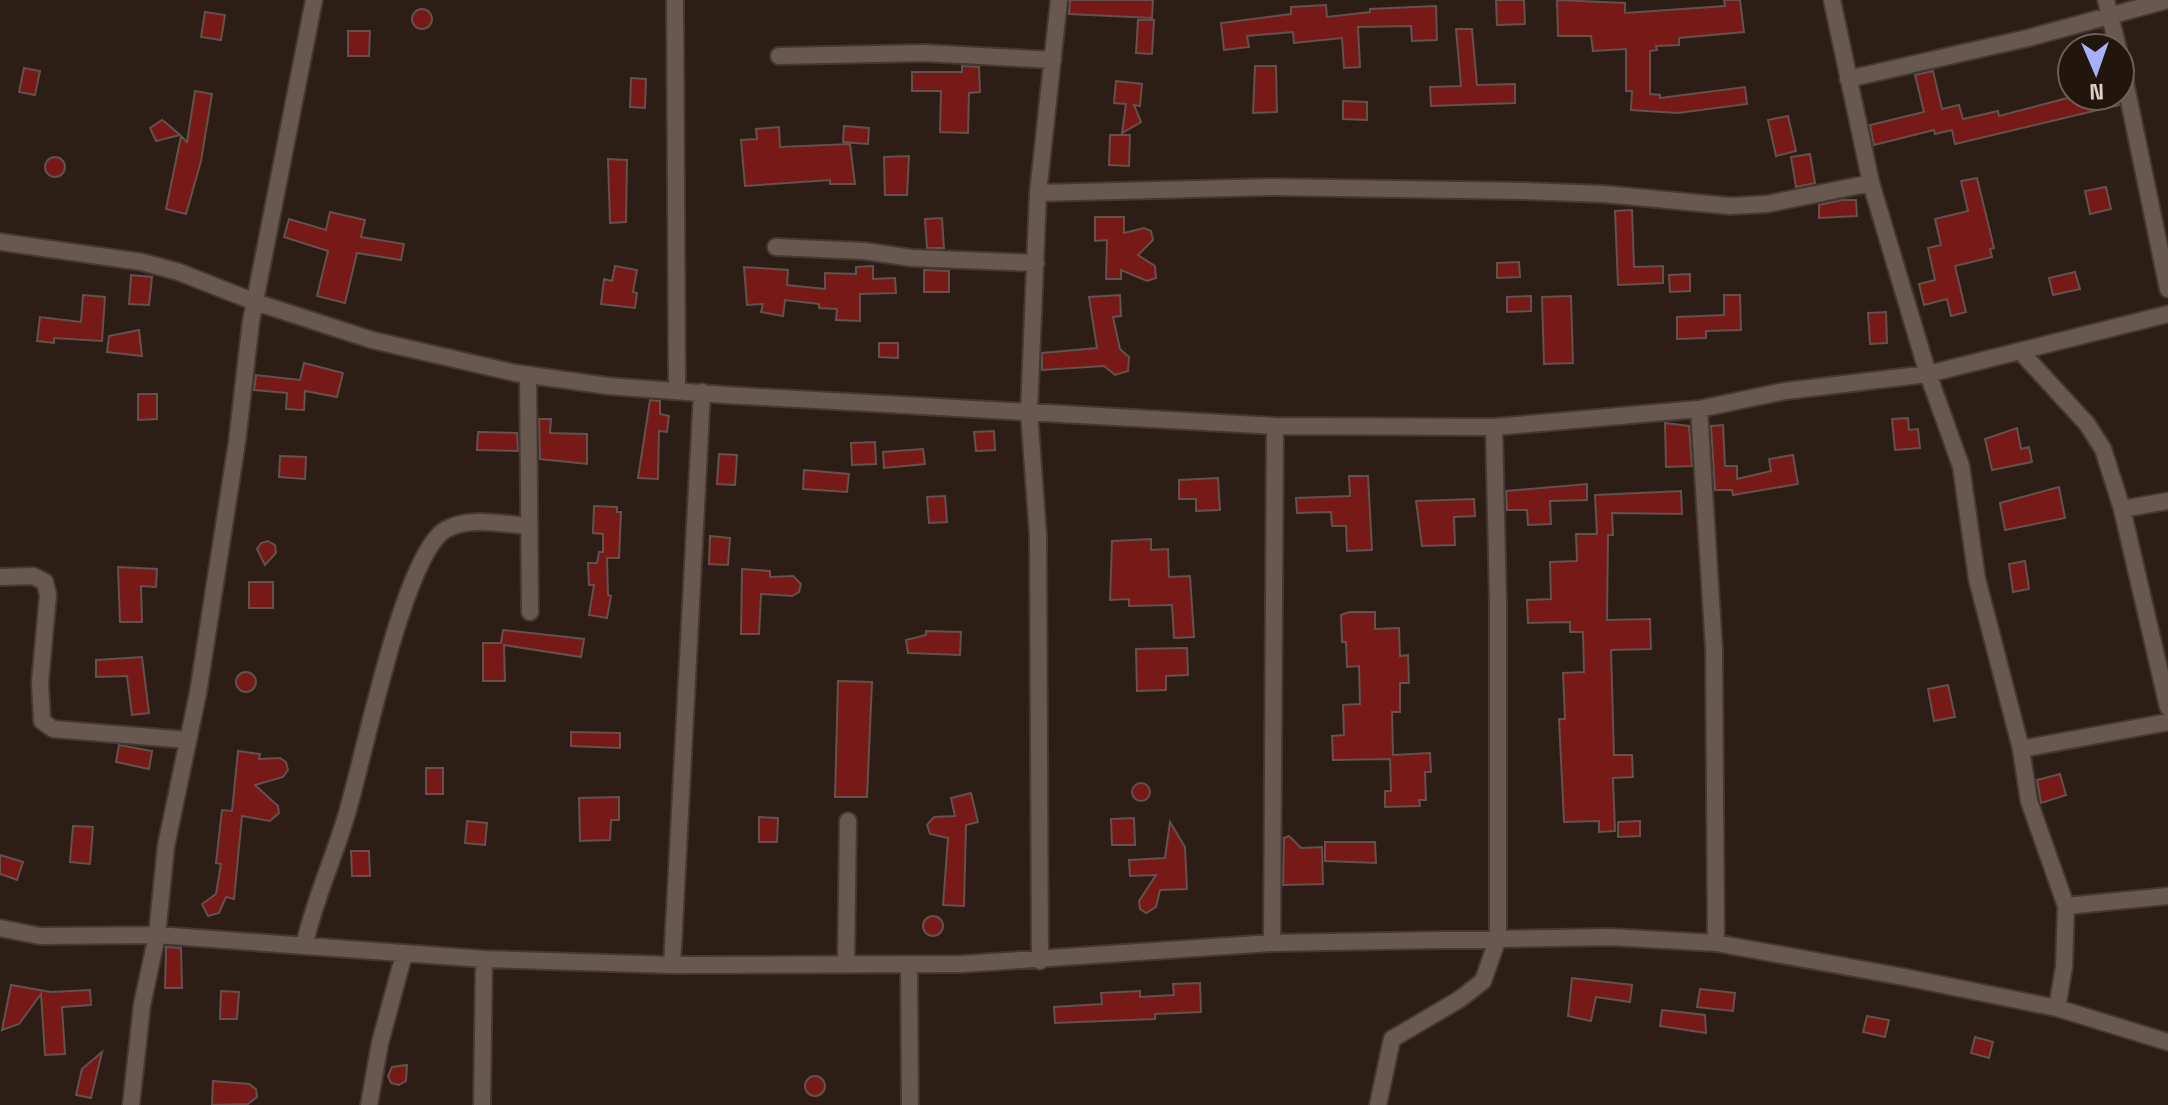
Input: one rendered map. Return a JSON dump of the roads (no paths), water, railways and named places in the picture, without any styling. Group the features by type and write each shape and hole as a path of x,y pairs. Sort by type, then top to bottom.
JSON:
{"street":[{"path":"131,1105 143,999 157,935 166,846 188,740 237,442 255,302 314,0"},
{"path":"675,0 677,390"},
{"path":"1040,961 1038,535 1029,412 1038,193 1059,0"},
{"path":"1832,0 1871,183 1928,374 1961,466 1977,579 2021,749 2029,801 2066,906 2064,967 2057,1008"},
{"path":"1848,79 2028,38 2108,8 2168,0"},
{"path":"2108,8 2114,32"},
{"path":"779,56 924,53 1053,60"},
{"path":"2131,112 2168,289"},
{"path":"1038,193 1272,187 1461,190 1604,194 1730,206 1767,204 1871,183"},
{"path":"0,242 142,262 179,272 255,302 372,340 462,363 528,375 608,386 1275,426 1494,427 1699,409 1785,391 1928,374 2168,314"},
{"path":"776,247 1036,263"},
{"path":"2021,352 2087,424 2103,449 2122,509 2168,707"},
{"path":"528,375 530,612"},
{"path":"672,965 702,392"},
{"path":"1699,409 1714,649 1716,943"},
{"path":"1272,943 1275,426"},
{"path":"1378,1105 1392,1039 1460,999 1483,981 1498,938 1498,604 1494,427"},
{"path":"2122,509 2168,501"},
{"path":"304,946 313,907 345,820 396,628 428,545 445,530 459,525 528,526"},
{"path":"0,577 33,576 45,582 48,595 40,682 42,721 53,729 188,740"},
{"path":"2021,749 2168,722"},
{"path":"846,964 848,821"},
{"path":"2066,906 2168,896"},
{"path":"0,928 40,936 157,935 484,959 672,965 1040,961 1272,943 1610,937 1716,943 2057,1008 2168,1042"},
{"path":"369,1105 380,1043 404,954"},
{"path":"482,1105 484,959"},
{"path":"909,964 910,1105"}]}
